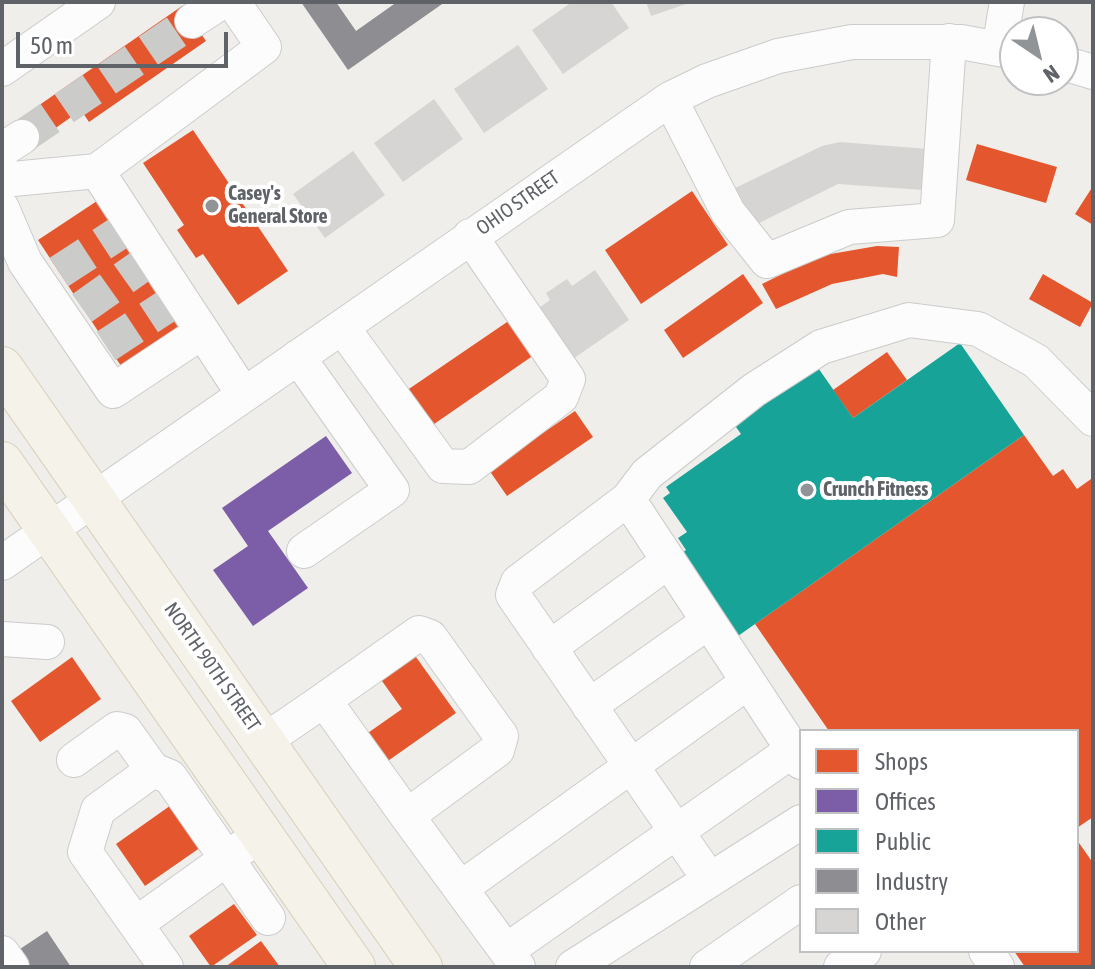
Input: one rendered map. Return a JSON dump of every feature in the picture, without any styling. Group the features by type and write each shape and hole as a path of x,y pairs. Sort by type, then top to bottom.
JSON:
{"main road":[{"name":"NORTH 90TH STREET","path":"2,368 421,967"},
{"path":"2,463 354,967"}],"street":[{"path":"2,69 58,13 98,2"},
{"path":"192,21 221,2"},
{"path":"2,180 97,171 264,47 233,2"},
{"name":"OHIO STREET","path":"2,563 670,99 707,81 812,48 891,39 949,41 999,49"},
{"path":"670,99 728,212 767,261 849,227 937,220 949,41"},
{"path":"97,171 127,228 175,301 202,332 244,395"},
{"path":"2,208 25,262 50,278 98,352 113,391 202,332"},
{"path":"342,327 443,466 469,467 561,397 568,379 470,236"},
{"path":"710,880 513,595 518,582 628,499 647,474 768,381 821,347 909,320 978,329 1036,361 1093,419"},
{"path":"298,357 392,490 304,551"},
{"path":"324,700 512,959 675,830 797,756 628,499"},
{"path":"549,648 669,561"},
{"path":"589,706 708,622"},
{"path":"264,741 419,633 430,637 501,736 497,750 407,816"},
{"path":"2,639 47,642"},
{"path":"461,888 748,682"},
{"path":"166,967 85,852 98,810 178,717"},
{"path":"74,760 117,729 125,731 145,759 170,777 268,918"},
{"path":"98,810 106,852 125,883 138,894 176,895"},
{"path":"573,967 799,823"},
{"path":"136,924 261,834"},
{"path":"707,967 799,903"},
{"path":"2,953 12,967"},
{"path":"841,967 861,953"}],"building: Shops":[{"path":"182,6 206,41 89,122 81,110 29,147 12,124"},
{"path":"193,130 288,271 238,305 203,254 196,258 177,230 184,225 143,163"},
{"path":"977,144 1057,167 1046,203 966,180"},
{"path":"1093,186 1093,225 1075,214"},
{"path":"692,191 728,245 641,304 605,250"},
{"path":"100,199 186,327 123,369 38,240"},
{"path":"877,246 899,247 897,277 883,274 832,284 776,309 762,284 819,256"},
{"path":"743,274 763,303 683,358 664,330"},
{"path":"1043,274 1093,303 1080,327 1029,299"},
{"path":"510,320 534,355 424,431 400,395"},
{"path":"887,352 907,380 853,418 833,390"},
{"path":"575,411 593,437 507,496 489,470"},
{"path":"1024,435 1053,476 1063,469 1077,489 1091,479 1093,483 1093,817 1079,827 1079,729 828,729 755,624"},
{"path":"411,650 456,713 385,763 365,735 402,709 377,674"},
{"path":"72,657 101,699 40,742 11,701"},
{"path":"174,803 204,845 145,886 116,844"},
{"path":"1079,843 1093,863 1093,967 1025,967 1015,953 1079,953"},
{"path":"234,904 257,935 211,967 189,936"},
{"path":"261,941 280,967 225,967"}],"building: Offices":[{"path":"326,436 352,473 268,531 308,588 253,626 213,570 248,546 222,508"}],"building: Public":[{"name":"Crunch Fitness","path":"960,343 1024,435 738,636 681,554 686,550 678,538 687,532 663,498 670,493 666,487 741,434 731,420 814,362 853,418"}],"building: Industry":[{"path":"301,2 336,2 356,31 397,2 445,2 348,70"},
{"path":"47,931 71,967 28,967 17,951"}],"building: Other":[{"path":"572,2 611,2 629,28 563,74 532,30"},
{"path":"646,2 689,2 689,3 651,16"},
{"path":"518,45 548,89 484,133 454,89"},
{"path":"434,99 463,139 403,182 374,143"},
{"path":"840,142 941,150 938,191 838,184 749,228 731,190 822,146"},
{"path":"353,151 385,195 325,238 293,194"},
{"path":"595,270 629,320 570,361 536,310 550,300 546,293 567,279 572,286"}],"tunnel":[{"path":"22,137 192,21"},
{"path":"59,272 122,231"},
{"path":"82,308 144,264"},
{"path":"106,346 170,304"}],"place":[{"name":"Casey's General Store","path":"212,206"},
{"name":"Crunch Fitness","path":"807,490"}]}
